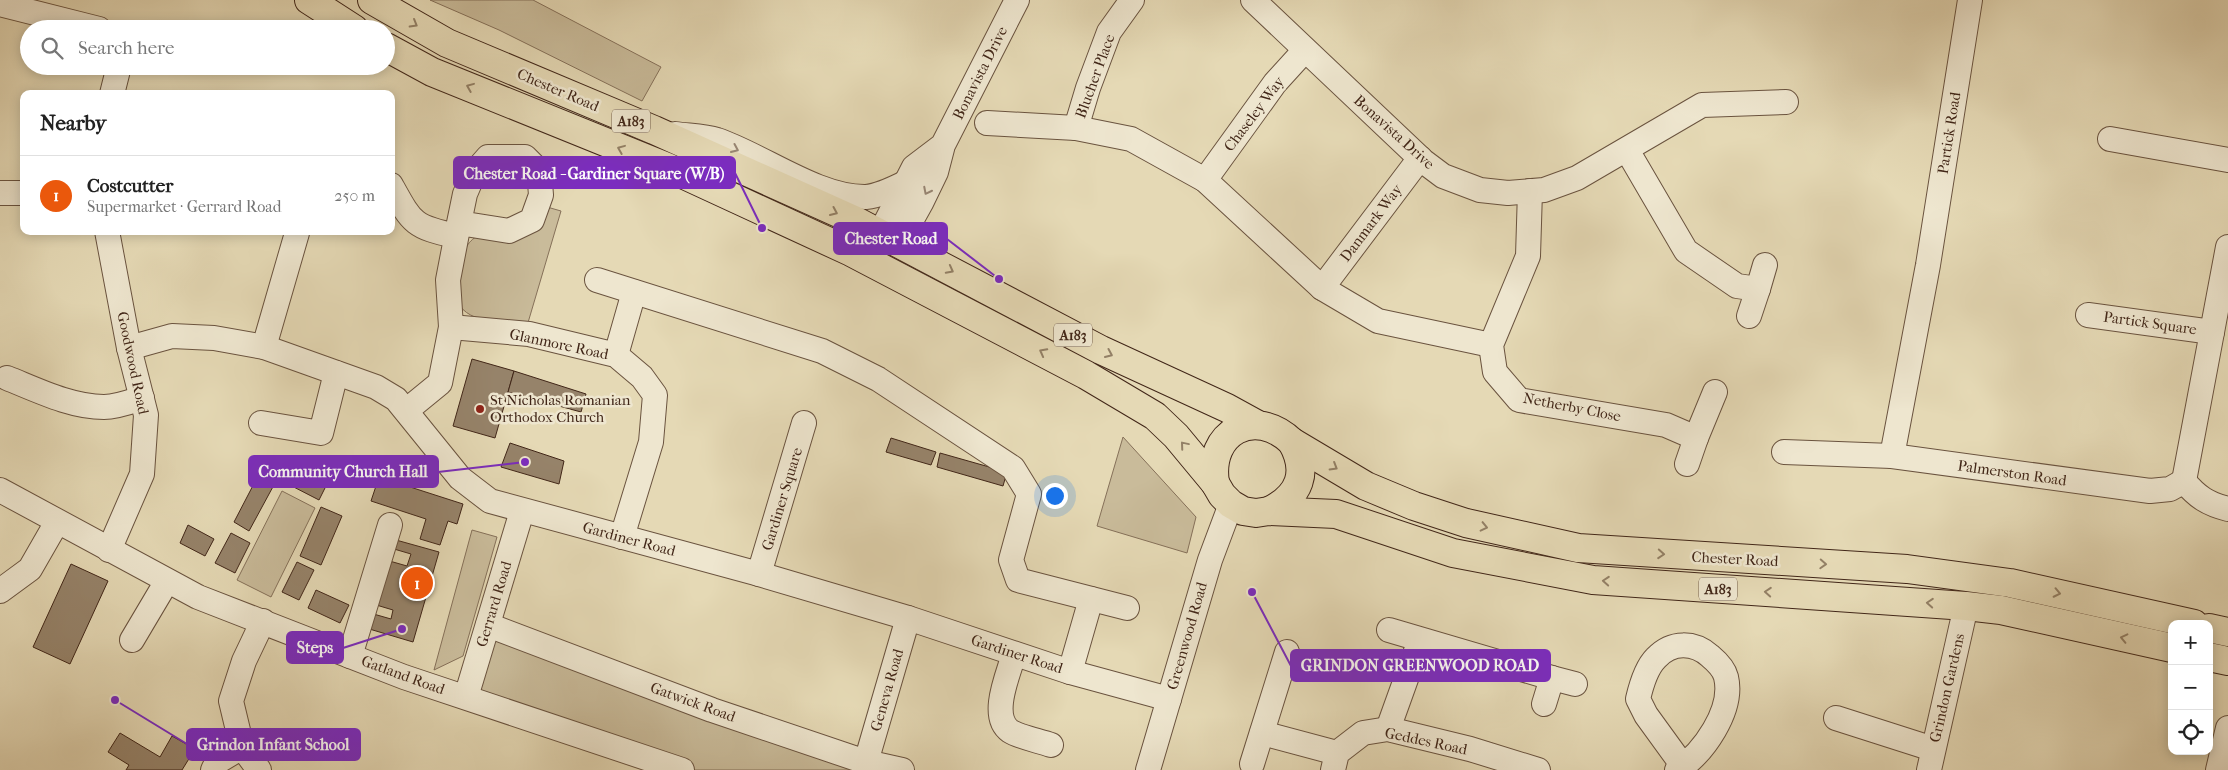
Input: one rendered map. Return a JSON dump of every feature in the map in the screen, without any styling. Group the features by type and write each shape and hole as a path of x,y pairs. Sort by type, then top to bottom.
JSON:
{"main road":[{"path":"309,0 340,20"},
{"name":"Chester Road","path":"372,0 448,43 654,130 891,239 1101,350 1227,408 1258,425 1271,427 1282,433 1292,442 1366,486 1414,506 1466,523 1578,548 1907,569 2010,583 2176,620"},
{"name":"Chester Road","path":"395,52 432,72 667,168 878,266 1086,375 1155,416 1176,436 1215,483 1222,495 1231,504 1249,512 1336,514 1453,553 1593,580 2002,610 2168,647"},
{"path":"878,266 891,239"},
{"path":"1215,483 1213,469 1215,455 1222,442 1242,427 1258,425"},
{"path":"1269,511 1282,505 1292,495 1299,482 1301,468 1299,456 1292,442"},
{"path":"2213,629 2228,632"},
{"path":"2213,658 2228,661"}],"street":[{"name":"Bonavista Drive","path":"943,145 914,166 886,222 891,239 906,230 936,172 943,145 1017,0"},
{"name":"Blucher Place","path":"1076,128 1088,88 1109,32 1132,0"},
{"name":"Bonavista Drive","path":"1253,0 1420,158 1444,176 1480,190 1508,193 1544,190 1577,178 1702,105 1786,102"},
{"name":"Partick Road","path":"1892,456 1928,265 1970,0"},
{"path":"0,4 63,20"},
{"name":"Chaseley Way","path":"1205,180 1275,83 1305,50"},
{"path":"113,90 117,75"},
{"path":"987,123 1076,128 1131,139 1205,180 1322,288 1378,321 1491,345 1528,256 1530,191"},
{"path":"654,130 716,140 812,184 846,195 867,197 905,183"},
{"path":"2110,138 2228,160"},
{"path":"1627,150 1686,251 1737,286 1758,289"},
{"name":"Danmark Way","path":"1322,288 1420,158"},
{"path":"395,191 415,222 431,231 457,230 448,280 450,327 440,383 407,410"},
{"path":"0,194 20,193"},
{"name":"Goodwood Road","path":"108,235 129,348 146,415 142,474 109,550"},
{"path":"264,348 296,235"},
{"path":"2228,247 2184,481 2196,496 2211,504 2228,509"},
{"path":"1750,316 1765,265"},
{"path":"598,280 822,351 878,380 1013,468 1029,494 1011,560 1018,580 1127,608"},
{"path":"616,356 634,292"},
{"name":"Partick Square","path":"2088,314 2212,332"},
{"name":"Glanmore Road","path":"450,327 529,334 616,356 642,377 655,395 651,442 622,537"},
{"name":"Gardiner Road","path":"129,348 172,336 214,338 264,348 376,386 396,399 407,410 460,478 490,501 759,574 908,618 1070,672 1169,699"},
{"name":"Netherby Close","path":"1491,345 1495,372 1519,400 1666,425 1696,438"},
{"path":"261,423 321,433 336,373"},
{"path":"7,378 58,398 82,404 104,407 142,398"},
{"path":"1687,464 1715,392"},
{"name":"Gardiner Square","path":"759,574 804,423"},
{"name":"Palmerston Road","path":"1784,452 1892,456 2150,491 2170,489 2184,481"},
{"name":"Gatland Road","path":"0,490 198,597 404,677 682,770"},
{"name":"Greenwood Road","path":"1148,770 1210,560 1231,504"},
{"name":"Gerrard Road","path":"466,697 522,511"},
{"path":"0,591 30,569 57,522"},
{"path":"350,656 390,526"},
{"path":"132,640 167,581"},
{"path":"1070,672 1091,598"},
{"name":"Grindon Gardens","path":"1931,760 1966,606"},
{"name":"Geneva Road","path":"866,762 908,618"},
{"path":"258,770 242,747 231,701 244,661 263,621"},
{"name":"Gatwick Road","path":"488,625 712,710 866,762 902,770"},
{"path":"1389,630 1575,684"},
{"path":"1388,730 1420,640"},
{"path":"1689,644 1704,650 1717,662 1726,676 1727,694 1722,717 1710,736 1697,754 1680,768 1638,700 1642,685 1656,658 1669,649 1689,644"},
{"path":"1252,764 1287,652"},
{"path":"1014,654 999,708 1002,720 1010,731 1051,745"},
{"path":"1544,704 1552,678"},
{"path":"1836,718 1931,760"},
{"path":"2218,770 2228,728"},
{"name":"Geddes Road","path":"1335,762 1363,733 1388,730 1470,750 1538,770"},
{"path":"1262,733 1335,762"},
{"path":"212,770 217,762 242,747"}],"shaded area":[{"path":"430,0 533,0 661,67 642,101 499,30"},
{"path":"547,207 561,211 527,326 497,323 475,317 467,312 460,306 457,293 468,244 479,235"},
{"path":"1123,437 1196,517 1187,553 1097,526"},
{"path":"282,491 315,508 271,597 237,580"},
{"path":"472,530 497,537 463,656 434,670"},
{"path":"488,625 902,770 682,770 466,697"}],"building":[{"name":"St Nicholas Romanian Orthodox Church","path":"472,359 514,371 495,438 453,426"},
{"path":"514,371 586,394 581,412 508,392"},
{"path":"891,438 936,452 931,465 886,452"},
{"path":"510,443 564,461 559,484 501,467"},
{"path":"940,453 1007,472 1003,486 937,467"},
{"path":"292,466 327,484 319,500 284,482"},
{"path":"259,474 275,483 249,531 234,522"},
{"path":"379,477 463,504 457,524 448,521 440,545 420,539 426,519 371,501"},
{"path":"321,507 342,516 321,565 300,556"},
{"path":"188,525 214,539 205,556 180,543"},
{"path":"231,533 250,543 235,573 215,563"},
{"path":"396,540 439,552 413,642 366,628 370,613 391,619 393,610 373,604 386,560 407,566 411,554 394,549"},
{"path":"297,562 314,570 299,600 282,592"},
{"path":"71,564 108,581 70,664 33,647"},
{"path":"316,590 349,605 340,623 308,608"},
{"path":"120,733 160,757 172,736 195,749 182,770 126,770 129,765 108,752"}],"place":[{"name":"Chester Road - Gardiner Square (W/B)","path":"762,228"},
{"name":"Chester Road","path":"999,279"},
{"name":"St Nicholas Romanian Orthodox Church","path":"480,409"},
{"name":"Community Church Hall","path":"525,462"},
{"name":"Costcutter","path":"417,583"},
{"name":"GRINDON GREENWOOD ROAD","path":"1252,592"},
{"name":"Steps","path":"402,629"},
{"name":"Grindon Infant School","path":"115,700"}]}
